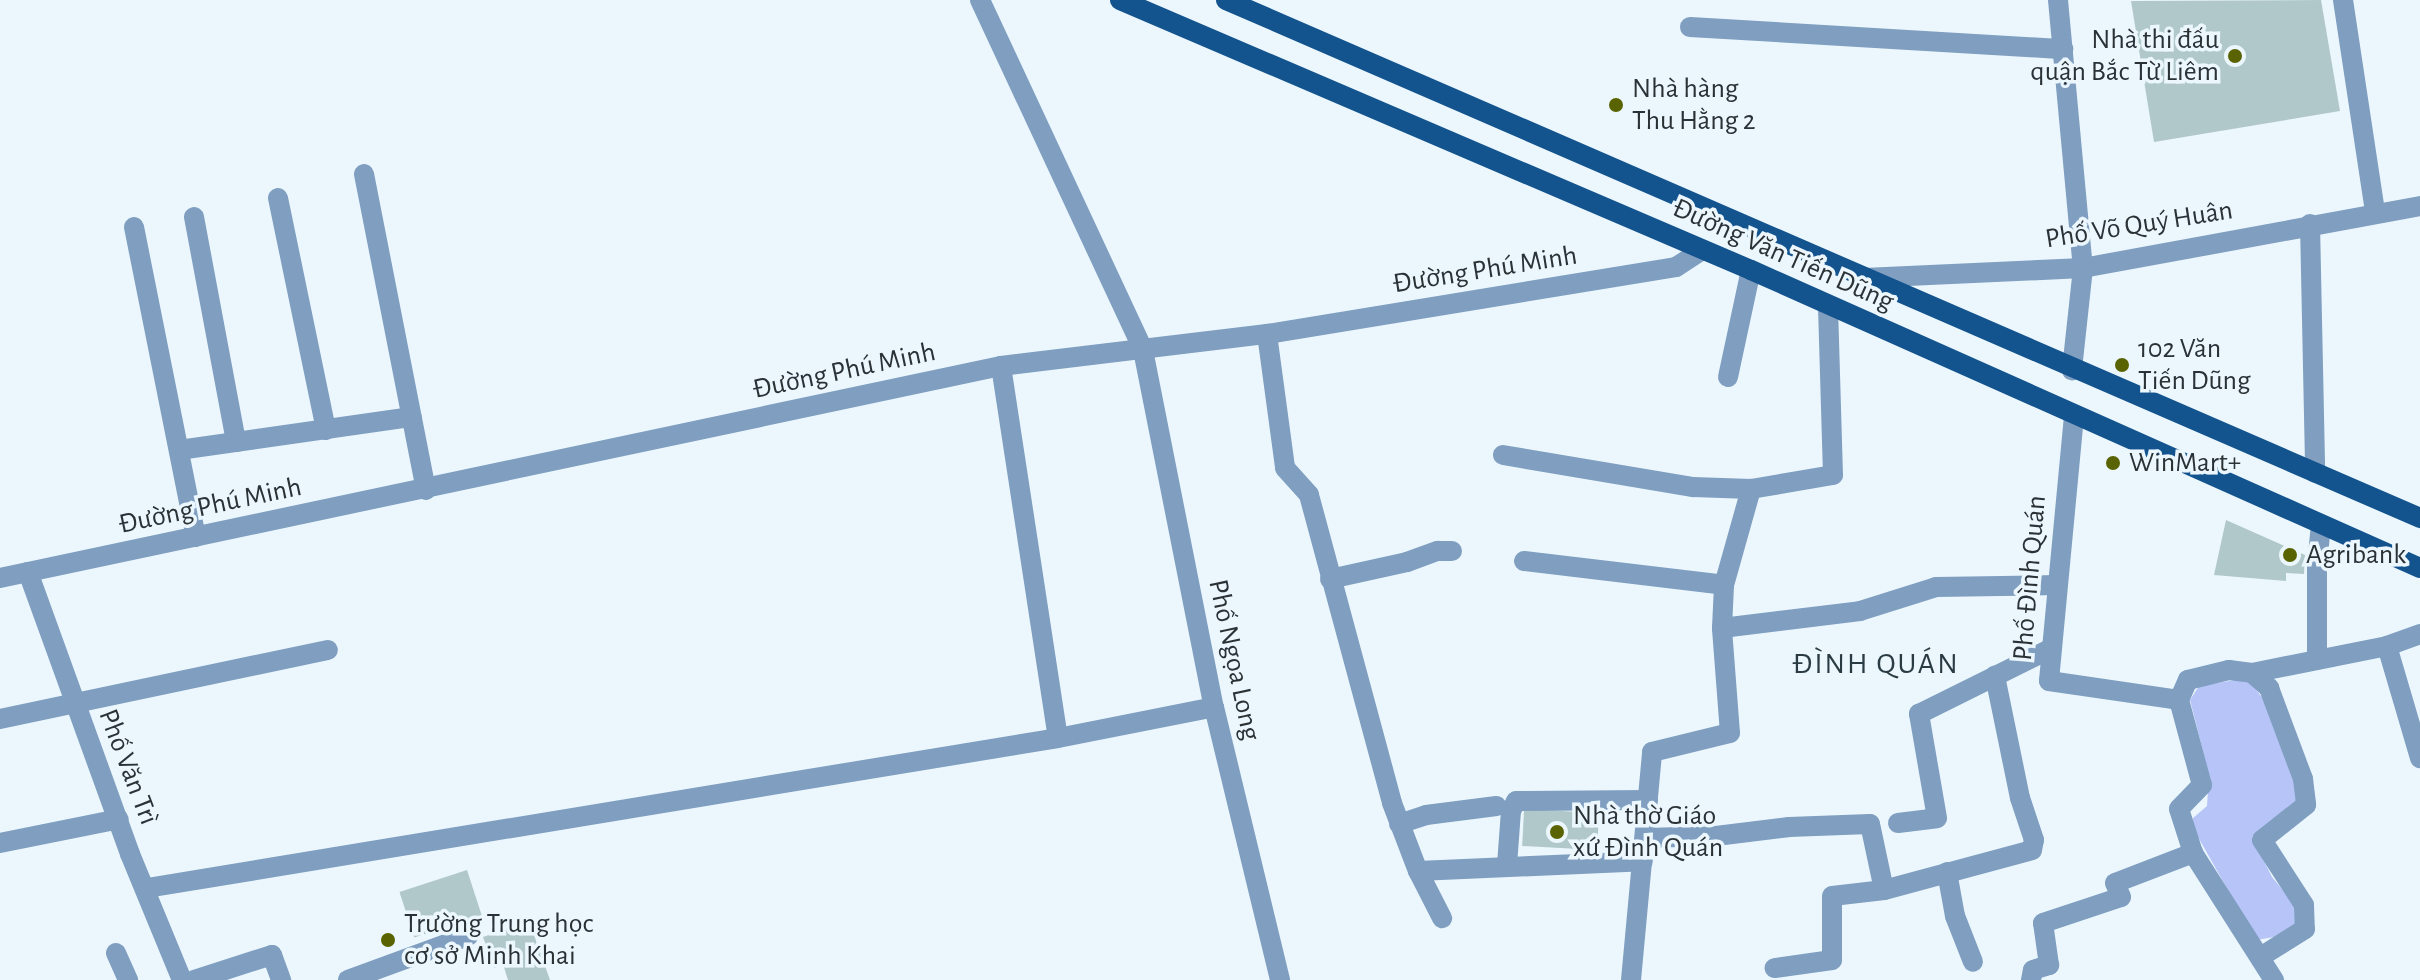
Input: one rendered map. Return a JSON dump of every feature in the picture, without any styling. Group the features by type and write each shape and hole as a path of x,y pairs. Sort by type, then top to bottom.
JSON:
{"main road":[{"name":"Đường Văn Tiến Dũng","path":"1120,0 1751,270 2420,568"},
{"name":"Đường Văn Tiến Dũng","path":"1226,0 2072,370 2420,518"}],"street":[{"name":"Phố Ngọa Long","path":"980,0 1143,350 1214,707 1280,980"},
{"path":"2058,0 2083,268 2072,370"},
{"path":"2343,0 2375,212"},
{"path":"1690,27 2063,49"},
{"path":"364,174 426,490"},
{"path":"278,198 326,430"},
{"name":"Phố Võ Quý Huân","path":"1864,278 2083,268 2420,206"},
{"path":"194,217 236,442"},
{"path":"2310,224 2315,473"},
{"path":"134,227 196,537"},
{"name":"Đường Phú Minh","path":"0,578 1001,366 1267,334 1676,267 1702,250"},
{"path":"1728,377 1751,270"},
{"path":"1503,455 1656,483 1751,489 1833,475 1828,305"},
{"path":"1267,334 1285,468 1309,495 1399,824 1442,918"},
{"path":"1001,366 1058,738"},
{"name":"Phố Đình Quán","path":"2074,416 2049,681 2179,700"},
{"path":"179,450 412,417"},
{"path":"1631,980 1655,748 1730,733 1722,628 1724,585 1751,489"},
{"path":"2317,660 2317,566 2321,524"},
{"path":"1330,579 1407,562 1438,551 1452,551"},
{"path":"1524,561 1724,585"},
{"name":"Phố Văn Trì","path":"28,572 73,703 182,980"},
{"path":"1722,628 1860,611 1936,587 2057,585"},
{"path":"2274,980 2262,956 2193,853 2179,809 2202,785 2179,700 2188,680 2229,670 2252,673 2387,646 2420,634"},
{"path":"2387,646 2420,758"},
{"path":"1898,823 1937,818 1919,714 2052,648"},
{"path":"0,719 328,650"},
{"path":"2252,673 2269,688 2303,779 2306,805 2262,840 2304,905 2305,929 2262,956"},
{"path":"1775,968 1832,960 1832,896 1884,890 2024,853 2034,846 1995,676"},
{"path":"147,888 1058,738 1214,707"},
{"path":"1507,865 1511,811 1520,799 1648,800"},
{"path":"1399,824 1426,815 1496,806"},
{"path":"0,843 119,819"},
{"path":"1645,838 1716,836 1789,827 1870,824 1884,890"},
{"path":"2031,980 2033,970 2049,965 2043,923 2121,897 2115,883 2193,853"},
{"path":"1418,871 1643,861"},
{"path":"1947,872 1955,916 1973,962"},
{"path":"348,980 468,936"},
{"path":"116,953 128,980"},
{"path":"194,980 272,955 281,980"}],"water":[{"path":"2247,678 2268,705 2299,798 2252,837 2272,877 2299,910 2297,925 2280,936 2256,940 2193,828 2193,818 2207,806 2209,775 2190,700 2199,686"}],"building":[{"name":"Nhà thi đấu quận Bắc Từ Liêm","path":"2321,0 2340,111 2154,142 2131,1"},
{"path":"2226,520 2305,555 2304,574 2286,573 2286,581 2214,575"},
{"name":"Nhà thờ Giáo xứ Đình Quán","path":"1524,809 1599,813 1597,850 1522,846"},
{"path":"467,870 482,916 414,938 399,892"},
{"path":"529,921 550,980 508,980 503,964 494,968 483,937"}],"place":[{"name":"Nhà thi đấu quận Bắc Từ Liêm","path":"2235,56"},
{"name":"Nhà hàng Thu Hằng 2","path":"1616,105"},
{"name":"102 Văn Tiến Dũng","path":"2122,365"},
{"name":"WinMart+","path":"2113,463"},
{"name":"Agribank","path":"2290,555"},
{"name":"Nhà thờ Giáo xứ Đình Quán","path":"1557,832"},
{"name":"Trường Trung học cơ sở Minh Khai","path":"388,940"}],"district":[{"name":"ĐÌNH QUÁN","path":"1876,664"}]}
